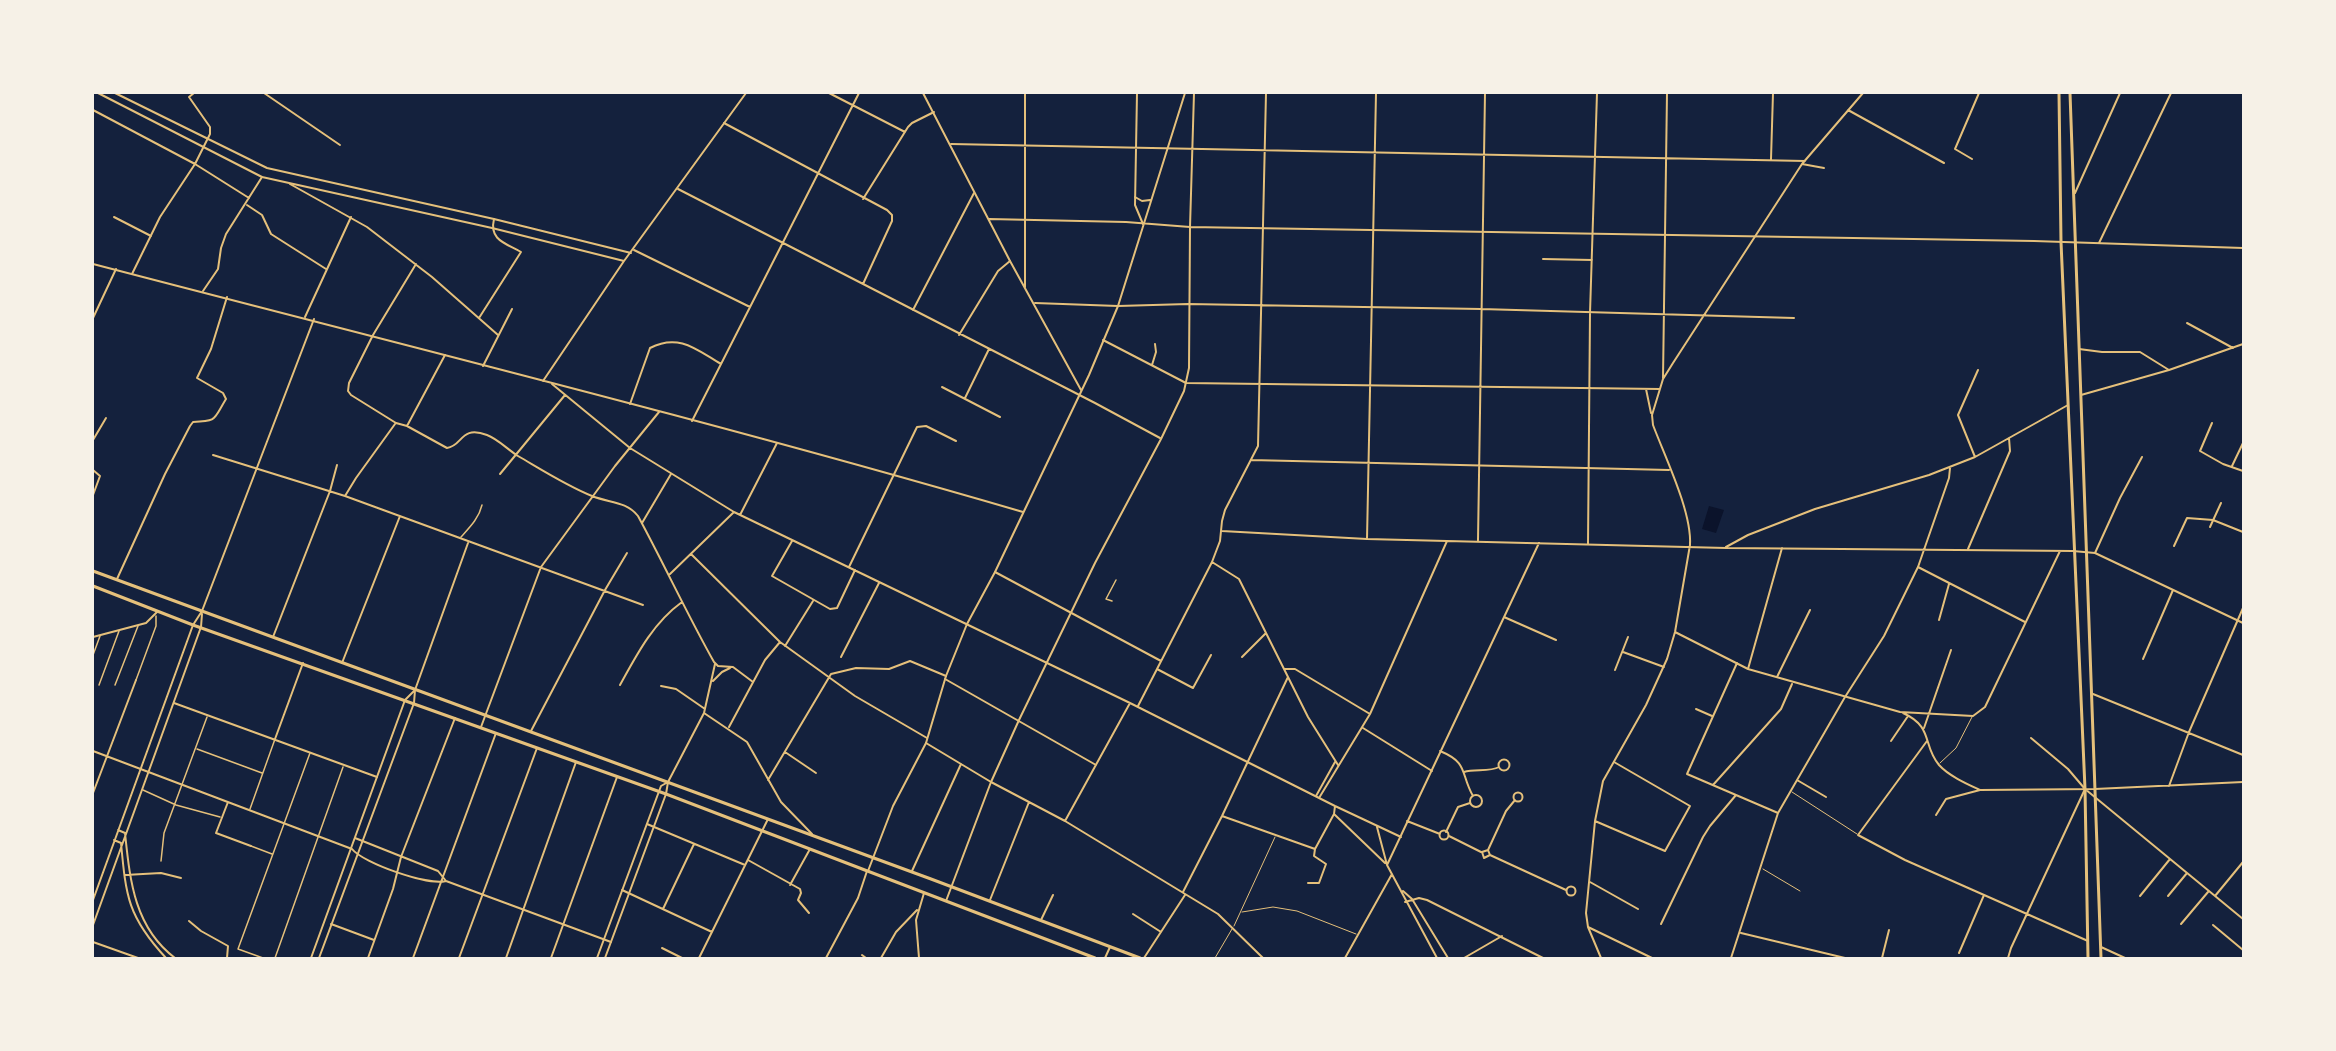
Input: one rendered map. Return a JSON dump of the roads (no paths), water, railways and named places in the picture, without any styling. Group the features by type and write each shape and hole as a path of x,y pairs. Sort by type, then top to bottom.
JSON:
{"main road":[{"path":"2059,93 2061,242 2085,789 2088,958"},
{"path":"2070,93 2101,958"},
{"path":"93,571 912,871 1142,958"},
{"path":"93,586 157,613 659,791 1095,958"}],"street":[{"path":"98,93 262,177 492,228 624,261"},
{"path":"116,93 253,163 633,251 751,308"},
{"path":"132,274 160,217 195,164 207,140 210,127 189,97 194,93"},
{"path":"264,93 340,146"},
{"path":"543,381 624,261 746,93"},
{"path":"829,93 905,132"},
{"path":"692,420 751,308 858,93"},
{"path":"923,93 1010,261 1081,390"},
{"path":"1025,93 1025,287"},
{"path":"1137,93 1135,197 1137,213 1143,224"},
{"path":"826,958 858,898 893,806 926,743 945,678 967,624 995,572 1104,340 1118,306 1185,93"},
{"path":"945,901 991,782 1019,720 1120,514 1161,439 1186,383 1194,93"},
{"path":"1138,706 1212,562 1222,531 1225,510 1258,446 1266,93"},
{"path":"1367,538 1376,93"},
{"path":"1478,541 1485,93"},
{"path":"1588,544 1590,314 1597,93"},
{"path":"1664,379 1667,93"},
{"path":"1771,160 1773,93"},
{"path":"1652,415 1664,379 1753,237 1802,164 1863,93"},
{"path":"1972,159 1955,149 1979,93"},
{"path":"2073,195 2121,93"},
{"path":"2099,243 2171,93"},
{"path":"93,110 195,164 249,198"},
{"path":"1848,110 1944,163"},
{"path":"863,199 912,123 933,112"},
{"path":"152,122 156,114"},
{"path":"724,123 892,215 892,221 863,284"},
{"path":"951,144 1805,161"},
{"path":"1802,164 1824,168"},
{"path":"287,172 287,182"},
{"path":"203,291 218,269 226,234 262,177"},
{"path":"287,182 367,227 416,264 498,335"},
{"path":"678,189 1161,439"},
{"path":"913,310 975,192"},
{"path":"1135,197 1142,201 1150,200"},
{"path":"246,204 262,215 271,234 326,269"},
{"path":"114,217 151,236"},
{"path":"305,317 351,217"},
{"path":"479,318 521,252 499,240 493,234 494,219"},
{"path":"989,219 1190,227 2075,242 2243,248"},
{"path":"1543,259 1592,260"},
{"path":"959,335 998,272 1010,261"},
{"path":"93,264 305,317 692,420 894,474 1023,512"},
{"path":"416,264 373,336 349,383 348,391 396,423 407,426 447,447 455,445 467,433 488,435 517,455 593,497 632,508 670,574 693,627 716,664 705,711 668,782 666,794 605,958"},
{"path":"93,318 116,270"},
{"path":"117,579 165,474 193,422 207,423 214,419 226,399 223,393 198,380 198,375 211,349 227,297"},
{"path":"1035,303 1118,306 1188,304 1481,309 1590,314 1794,318"},
{"path":"483,366 512,309"},
{"path":"93,900 193,625 202,611 314,320"},
{"path":"2187,323 2233,348"},
{"path":"1104,340 1186,383 1660,389"},
{"path":"630,404 650,348 655,345 681,342 722,364"},
{"path":"1152,365 1156,352 1155,344"},
{"path":"2081,395 2169,370 2243,344"},
{"path":"964,398 989,349"},
{"path":"2079,349 2102,352 2140,352 2169,370"},
{"path":"407,426 445,355"},
{"path":"1975,457 1958,415 1978,370"},
{"path":"552,384 630,448 734,512 1138,706 1401,837"},
{"path":"942,387 1000,417"},
{"path":"1601,958 1588,927 1586,913 1595,821 1603,781 1646,705 1664,667 1675,632 1690,545 1686,516 1653,425 1646,389"},
{"path":"500,474 566,395"},
{"path":"1726,548 1748,535 1815,509 1950,468 1975,457 2068,405"},
{"path":"480,728 541,567 659,412"},
{"path":"93,440 106,418"},
{"path":"345,496 396,423"},
{"path":"2212,423 2200,451 2223,464 2243,471"},
{"path":"849,567 917,427 926,426 956,441"},
{"path":"1968,550 2010,451 2009,438"},
{"path":"740,515 777,443"},
{"path":"2232,466 2243,443"},
{"path":"213,455 345,496 643,605"},
{"path":"2095,553 2142,457"},
{"path":"1251,460 1669,470"},
{"path":"273,637 330,491 337,465"},
{"path":"1731,958 1741,933 1778,813 1845,697 1884,636 1926,550 1949,478 1950,468"},
{"path":"93,470 100,476 93,495"},
{"path":"642,523 671,474"},
{"path":"2210,527 2221,503"},
{"path":"460,538 473,523 482,506"},
{"path":"670,574 734,512"},
{"path":"342,663 400,516"},
{"path":"2174,546 2187,518 2213,520 2243,532"},
{"path":"1222,531 1447,541 1690,545 1726,548 2086,551 2095,553 2243,623"},
{"path":"792,541 772,576 830,609 835,609 855,570"},
{"path":"1318,797 1363,728 1447,541"},
{"path":"319,958 414,703 415,690 469,542"},
{"path":"1388,865 1539,543"},
{"path":"1748,669 1782,548"},
{"path":"1900,712 1973,716 1985,707 2060,551"},
{"path":"531,731 627,553"},
{"path":"691,554 785,646 865,703 927,738"},
{"path":"1212,562 1239,579 1308,717 1338,765"},
{"path":"1918,567 2026,622"},
{"path":"995,572 1161,661"},
{"path":"1112,601 1106,598 1116,580"},
{"path":"841,657 879,583"},
{"path":"1939,620 1949,584"},
{"path":"2143,659 2173,590"},
{"path":"785,646 813,601"},
{"path":"620,685 654,628 668,612 683,602"},
{"path":"2169,786 2189,732 2243,608"},
{"path":"1776,678 1810,610"},
{"path":"93,925 201,627 202,611"},
{"path":"93,638 152,620 157,613"},
{"path":"93,793 156,627 157,613"},
{"path":"1503,616 1556,640"},
{"path":"115,685 138,625"},
{"path":"99,685 119,631"},
{"path":"1675,632 1748,669 1908,715 1924,728 1939,764 1980,790"},
{"path":"1242,657 1266,633"},
{"path":"93,655 100,635"},
{"path":"1615,670 1628,637"},
{"path":"728,728 765,660 780,642"},
{"path":"1924,728 1951,650"},
{"path":"1623,652 1664,667"},
{"path":"1157,669 1193,688 1211,655"},
{"path":"768,780 829,678 836,672 856,668 889,669 910,661 945,678 1096,765"},
{"path":"250,809 303,663"},
{"path":"1737,663 1687,774 1778,813"},
{"path":"716,664 733,667 753,682"},
{"path":"711,683 722,672 733,667"},
{"path":"1284,669 1295,669 1370,714"},
{"path":"1142,958 1184,894 1288,677"},
{"path":"1713,785 1781,709 1792,683"},
{"path":"661,686 676,689 750,745 768,780 787,809 813,835"},
{"path":"311,958 405,700 415,690"},
{"path":"2091,693 2243,755"},
{"path":"174,703 377,777"},
{"path":"1065,821 1130,703"},
{"path":"1696,709 1713,717"},
{"path":"161,861 164,833 207,715"},
{"path":"1891,741 1908,715"},
{"path":"368,958 401,857 455,718"},
{"path":"1363,728 1432,771"},
{"path":"413,958 496,733"},
{"path":"2031,738 2068,769 2095,798 2243,919"},
{"path":"1928,740 1858,835 1905,860 2088,940"},
{"path":"926,743 991,782 1065,821 1218,914 1263,958"},
{"path":"459,958 537,748"},
{"path":"196,749 262,773"},
{"path":"93,751 352,849 357,855 397,872 434,884 446,881"},
{"path":"1440,751 1457,759 1473,796 1480,798 1481,805 1476,807 1470,803"},
{"path":"263,958 238,949 310,752"},
{"path":"785,752 816,772"},
{"path":"1318,797 1335,761"},
{"path":"506,958 576,762"},
{"path":"1595,821 1665,851 1690,806 1614,762"},
{"path":"912,871 961,764"},
{"path":"275,958 344,765"},
{"path":"1464,772 1477,769 1494,770 1499,767"},
{"path":"551,958 617,777"},
{"path":"1797,780 1826,797"},
{"path":"597,958 661,786 668,782"},
{"path":"1936,815 1946,799 1980,790 2095,789 2243,782"},
{"path":"142,789 176,805 222,818"},
{"path":"2008,958 2085,789"},
{"path":"1661,924 1707,831 1736,795"},
{"path":"1446,832 1458,807 1470,803 1473,796"},
{"path":"1515,800 1506,811 1488,850 1490,855 1566,890"},
{"path":"228,802 216,833 273,854"},
{"path":"990,900 1029,802"},
{"path":"1308,883 1319,883 1326,867 1326,864 1314,856 1315,849 1334,814 1335,806"},
{"path":"1334,814 1388,865"},
{"path":"1222,816 1315,849"},
{"path":"699,958 768,819"},
{"path":"1407,821 1440,834 1443,840 1449,836"},
{"path":"647,824 745,866"},
{"path":"1377,826 1392,874 1437,958"},
{"path":"118,830 125,833"},
{"path":"1440,834 1442,831 1446,832"},
{"path":"1446,832 1449,836 1482,852 1488,850"},
{"path":"125,833 136,905 150,932 175,958"},
{"path":"356,838 438,871 446,881 611,942"},
{"path":"114,840 121,843"},
{"path":"121,843 130,907 146,936 166,958"},
{"path":"663,909 695,843"},
{"path":"790,885 810,849"},
{"path":"1482,852 1484,858 1490,855"},
{"path":"2140,896 2170,859"},
{"path":"748,860 801,891 798,900 809,913"},
{"path":"2215,896 2243,862"},
{"path":"124,875 161,873 181,878"},
{"path":"2168,896 2187,873"},
{"path":"1345,958 1392,874"},
{"path":"1590,882 1638,909"},
{"path":"622,890 712,932"},
{"path":"1402,890 1412,899 1448,958"},
{"path":"2181,924 2209,891"},
{"path":"919,958 916,933 918,910 924,893"},
{"path":"1041,920 1053,895"},
{"path":"1959,953 1984,895"},
{"path":"1406,902 1412,899 1427,900 1543,958"},
{"path":"881,958 896,932 918,910"},
{"path":"1133,914 1161,932"},
{"path":"189,921 212,938 227,944 229,951 227,958"},
{"path":"331,924 374,940"},
{"path":"2213,925 2243,950"},
{"path":"1588,927 1652,958"},
{"path":"1882,958 1889,930"},
{"path":"1741,933 1845,958"},
{"path":"1464,958 1502,936"},
{"path":"93,942 138,958"},
{"path":"1105,958 1110,947"},
{"path":"2101,947 2125,958"},
{"path":"662,948 682,958"},
{"path":"862,955 866,958"}],"lane":[{"path":"1939,764 1956,748 1973,716"},
{"path":"1791,791 1858,835"},
{"path":"1215,958 1233,927 1276,835"},
{"path":"1761,869 1800,891"},
{"path":"1240,912 1273,907 1297,911 1357,934"}],"water":[{"path":"1709,506 1724,510 1716,533 1702,529"}]}
